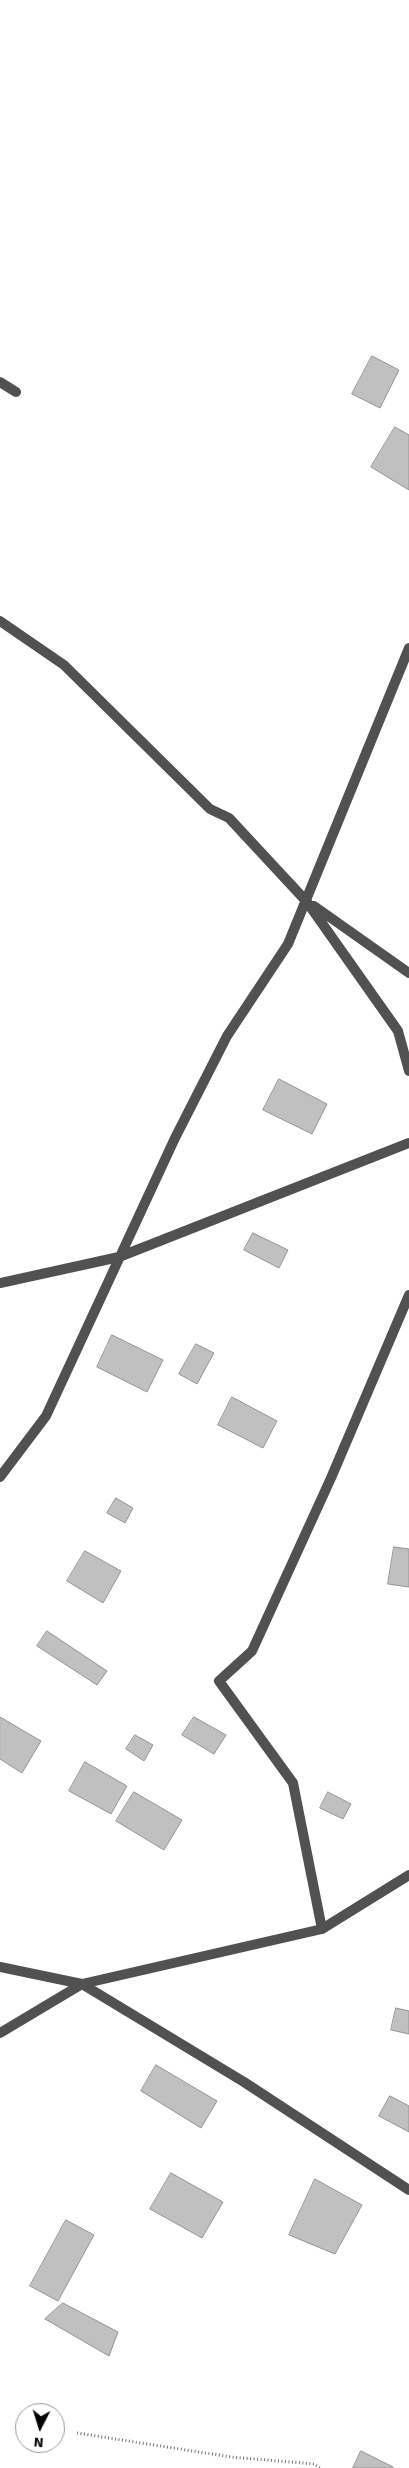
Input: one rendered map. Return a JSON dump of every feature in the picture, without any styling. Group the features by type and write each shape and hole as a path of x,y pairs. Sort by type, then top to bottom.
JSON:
{"street":[{"path":"0,382 16,392"},
{"path":"0,621 64,665 210,809 229,818 307,902 398,1032 409,1071"},
{"path":"0,1477 46,1416 119,1256 227,1036 288,944 307,902 409,648"},
{"path":"307,902 409,972"},
{"path":"0,1283 119,1256 409,1142"},
{"path":"322,1929 293,1783 219,1681 252,1652 332,1478 409,1295"},
{"path":"0,2033 82,1984 322,1929 409,1875"},
{"path":"0,1967 82,1984 244,2082 409,2190"}],"path":[{"path":"77,2433 231,2457 314,2464 320,2468"}],"building":[{"path":"372,356 399,370 380,408 352,394"},
{"path":"395,427 409,435 409,490 371,467"},
{"path":"279,1079 327,1104 312,1134 263,1110"},
{"path":"253,1233 288,1250 279,1268 244,1250"},
{"path":"112,1335 163,1360 147,1392 97,1367"},
{"path":"196,1344 214,1353 197,1384 179,1374"},
{"path":"232,1397 277,1421 263,1448 218,1425"},
{"path":"116,1498 133,1508 125,1523 107,1513"},
{"path":"394,1547 409,1549 409,1587 388,1584"},
{"path":"85,1551 121,1571 103,1603 67,1581"},
{"path":"47,1631 107,1671 97,1685 37,1646"},
{"path":"0,1717 41,1741 22,1773 0,1759"},
{"path":"194,1717 226,1735 214,1754 182,1735"},
{"path":"135,1735 153,1745 144,1761 126,1749"},
{"path":"85,1762 127,1786 111,1814 69,1791"},
{"path":"134,1792 182,1820 164,1850 116,1821"},
{"path":"328,1792 351,1804 343,1819 320,1808"},
{"path":"396,2008 409,2011 409,2034 391,2030"},
{"path":"156,2065 217,2101 201,2128 141,2091"},
{"path":"390,2096 409,2106 409,2132 379,2116"},
{"path":"171,2173 223,2202 202,2238 150,2209"},
{"path":"315,2179 362,2205 335,2254 289,2235"},
{"path":"66,2220 94,2235 58,2301 30,2286"},
{"path":"63,2303 118,2332 109,2356 45,2319"},
{"path":"361,2451 393,2467 393,2468 353,2468"}]}
